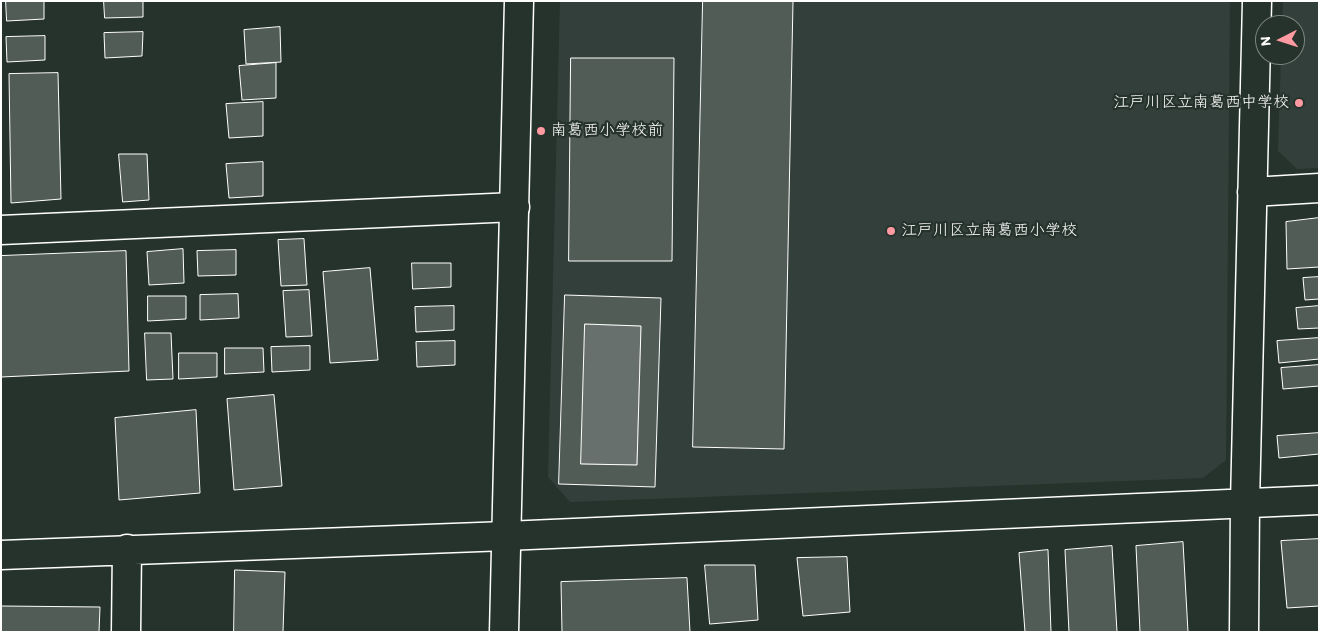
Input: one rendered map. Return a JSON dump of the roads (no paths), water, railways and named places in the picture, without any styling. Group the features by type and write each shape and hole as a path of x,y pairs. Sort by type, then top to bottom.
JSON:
{"street":[{"path":"504,632 519,1"},
{"path":"1244,632 1244,503 1258,1"},
{"path":"1252,192 1319,188"},
{"path":"1,230 515,207"},
{"path":"1,555 506,536 1319,500"},
{"path":"126,632 127,549"}],"place":[{"name":"江戸川区立南葛西中学校","path":"1299,103"},
{"name":"南葛西小学校前","path":"541,131"},
{"name":"江戸川区立南葛西小学校","path":"891,231"}]}
